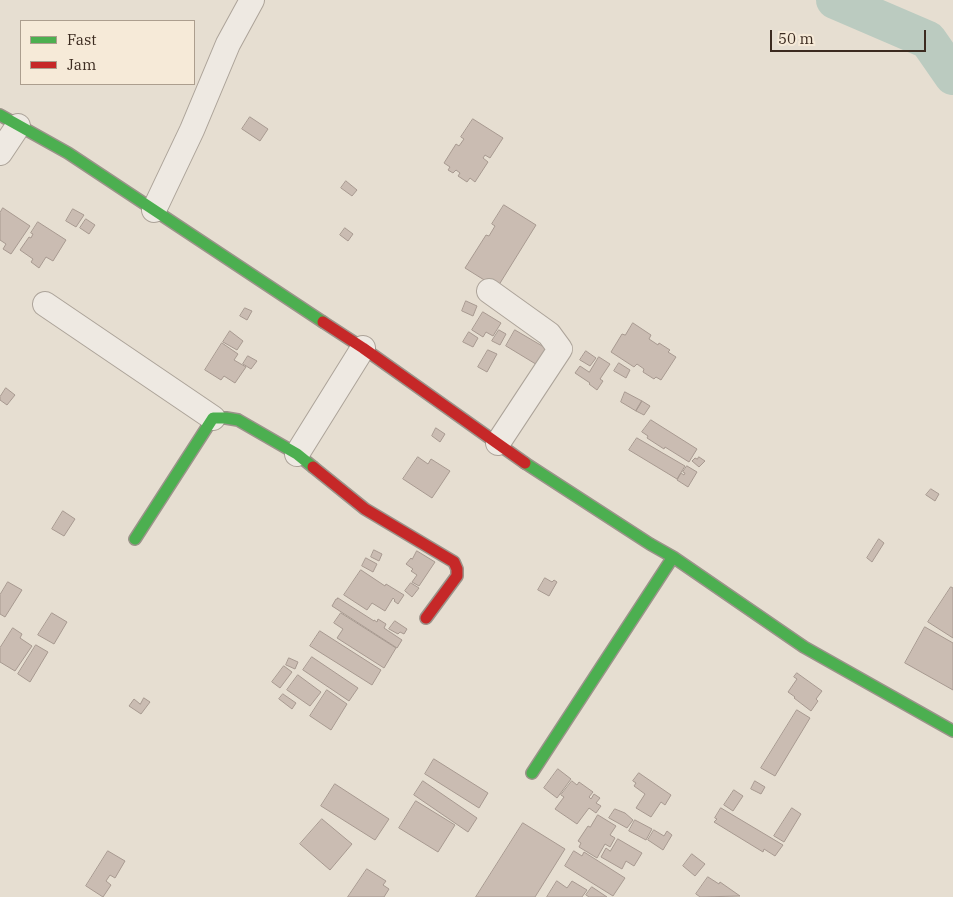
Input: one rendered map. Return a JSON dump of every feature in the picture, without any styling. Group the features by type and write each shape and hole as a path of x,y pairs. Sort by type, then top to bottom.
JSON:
{"street":[{"path":"154,210 192,130 228,44 252,0"},
{"path":"0,153 9,120 68,153 362,348 522,461 673,557 804,646 953,731"},
{"path":"490,291 549,334 560,349 498,443"},
{"path":"45,304 213,418 238,420 297,454 365,508 454,562 457,568 457,576 426,618"},
{"path":"297,454 362,348"},
{"path":"135,539 213,418"},
{"path":"532,773 673,557"}],"building":[{"path":"250,117 268,129 260,141 242,129"},
{"path":"473,119 503,138 490,158 485,155 483,158 488,162 475,182 470,178 467,182 458,176 460,173 456,170 453,173 448,170 450,167 444,163 456,144 459,146 464,139 461,137"},
{"path":"346,181 357,190 352,196 341,188"},
{"path":"504,205 536,225 497,288 465,268 486,235 489,236 495,226 492,224"},
{"path":"3,208 30,226 11,254 3,249 6,244 0,240 0,213"},
{"path":"73,209 84,215 76,227 66,221"},
{"path":"86,219 95,225 89,234 80,228"},
{"path":"38,222 66,240 53,261 46,257 39,268 31,262 33,259 20,250 29,237 31,238 33,234 31,233"},
{"path":"345,228 353,234 348,241 340,235"},
{"path":"466,301 477,306 473,316 462,311"},
{"path":"245,308 252,311 247,320 240,316"},
{"path":"483,312 501,323 493,336 486,332 483,337 472,330"},
{"path":"633,323 651,335 649,339 670,350 668,352 676,357 661,380 656,377 654,379 643,372 644,369 637,364 634,367 611,352 622,334 625,335"},
{"path":"499,330 506,334 500,345 492,341"},
{"path":"515,330 549,350 539,366 506,346"},
{"path":"230,331 243,341 237,350 223,342"},
{"path":"469,332 478,338 473,347 463,342"},
{"path":"222,343 238,354 234,360 246,367 235,383 224,376 221,380 205,370"},
{"path":"488,350 497,354 487,372 478,367"},
{"path":"586,351 596,358 590,366 580,360"},
{"path":"248,356 257,361 251,369 243,364"},
{"path":"599,357 610,364 600,379 603,381 597,390 575,373 580,366 589,372"},
{"path":"619,363 630,370 626,378 614,371"},
{"path":"6,388 15,395 7,405 0,400"},
{"path":"625,392 642,401 636,411 621,402"},
{"path":"642,401 650,406 644,415 636,411"},
{"path":"651,420 697,449 689,462 647,438 648,436 642,432"},
{"path":"436,428 445,434 440,442 432,436"},
{"path":"637,438 685,466 677,479 629,450"},
{"path":"418,457 428,464 431,459 450,471 432,498 403,479"},
{"path":"699,457 705,461 699,467 692,461"},
{"path":"687,466 697,472 688,487 677,480 681,473 684,475 685,473 683,472"},
{"path":"931,489 939,494 935,501 926,495"},
{"path":"63,511 75,519 64,536 52,529"},
{"path":"879,539 884,543 872,562 867,558"},
{"path":"374,550 382,554 379,561 371,557"},
{"path":"417,551 435,562 419,586 412,582 417,575 406,564"},
{"path":"366,558 377,564 373,572 362,566"},
{"path":"361,570 385,586 386,584 404,595 398,604 393,598 385,611 372,603 367,610 344,595"},
{"path":"545,578 552,582 554,580 557,582 549,596 538,590"},
{"path":"8,582 22,590 5,617 0,614 0,595"},
{"path":"411,583 419,588 412,597 405,591"},
{"path":"951,587 953,588 953,638 928,622"},
{"path":"338,598 374,621 377,622 378,619 386,624 384,628 402,640 397,648 332,606"},
{"path":"52,613 67,622 54,644 38,635"},
{"path":"341,613 396,648 384,668 337,638 343,629 334,623"},
{"path":"395,621 407,629 404,634 400,632 398,634 389,629"},
{"path":"925,627 953,643 953,690 905,663"},
{"path":"13,628 22,634 20,638 32,646 15,671 0,662 0,648"},
{"path":"320,631 381,670 372,685 310,646"},
{"path":"36,645 48,652 30,682 18,674"},
{"path":"312,657 358,688 349,701 303,670"},
{"path":"289,658 298,662 295,669 286,665"},
{"path":"284,666 292,672 280,688 272,682"},
{"path":"797,673 822,691 811,711 788,692 797,679 794,677"},
{"path":"298,675 321,692 310,706 287,690"},
{"path":"327,690 347,704 331,730 310,716"},
{"path":"283,694 296,703 292,709 279,699"},
{"path":"144,698 150,702 141,714 129,706 134,699 140,704"},
{"path":"797,710 810,718 775,776 761,768"},
{"path":"434,759 488,793 479,808 425,774"},
{"path":"558,769 571,779 557,798 544,788"},
{"path":"639,773 671,795 665,805 661,802 651,817 636,808 645,794 634,786 636,783 633,781"},
{"path":"423,781 477,818 468,832 414,795"},
{"path":"572,781 577,785 579,782 593,792 589,797 591,799 594,794 600,798 596,803 601,806 596,813 589,808 577,824 555,809 564,797 561,795"},
{"path":"755,781 765,787 761,794 751,789"},
{"path":"335,784 389,819 375,840 321,806"},
{"path":"734,790 743,796 733,811 724,805"},
{"path":"416,801 455,825 438,852 399,828"},
{"path":"721,808 783,845 775,856 764,849 763,852 714,822"},
{"path":"792,808 801,814 784,842 774,836"},
{"path":"615,809 625,813 633,820 627,828 609,818"},
{"path":"598,815 616,826 610,835 615,838 610,847 605,844 597,858 579,847 581,843 578,841"},
{"path":"322,819 352,844 330,870 300,844"},
{"path":"635,820 652,829 646,840 629,831"},
{"path":"523,823 565,849 535,897 476,897"},
{"path":"654,830 664,836 667,831 672,835 663,850 648,840"},
{"path":"618,839 642,853 634,866 626,861 622,869 601,857 606,848 610,851"},
{"path":"108,851 125,861 115,878 110,875 106,881 111,885 103,897 86,886"},
{"path":"574,851 582,856 584,852 625,878 613,896 565,866"},
{"path":"692,854 705,864 695,876 683,866"},
{"path":"367,869 386,881 383,885 389,889 384,897 348,897"},
{"path":"708,877 719,884 720,882 740,896 700,897 696,894"},
{"path":"557,881 567,888 572,881 587,890 582,897 547,897"},
{"path":"592,887 607,897 589,897 586,895"}],"waterway":[{"path":"835,0 928,40 953,76"}],"traffic: fast":[{"path":"0,115 68,153 323,322"},
{"path":"135,539 213,418 238,420 297,454 313,467"},
{"path":"525,463 673,557 804,647 953,731"},
{"path":"532,773 673,557"}],"traffic: jam":[{"path":"323,322 363,348 525,463"},
{"path":"313,467 365,509 454,562 457,576 426,618"}]}
